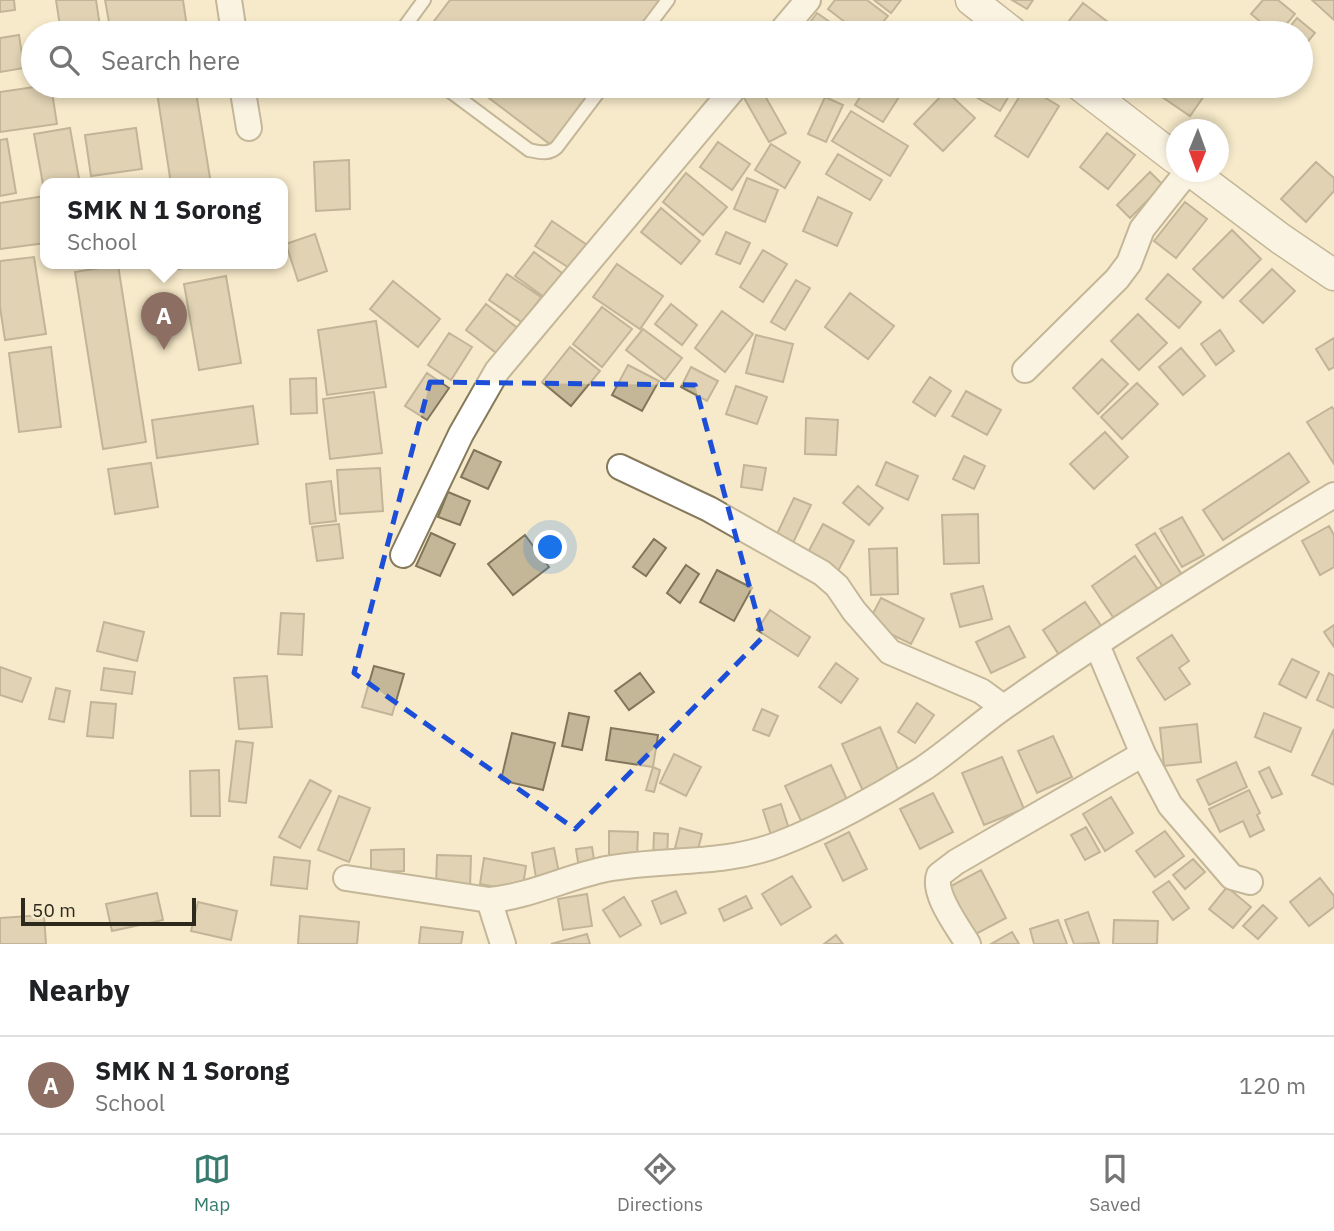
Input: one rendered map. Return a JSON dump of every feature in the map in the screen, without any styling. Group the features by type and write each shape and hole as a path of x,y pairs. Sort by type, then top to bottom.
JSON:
{"street":[{"path":"229,0 232,21"},
{"path":"790,21 808,0"},
{"path":"971,0 998,21"},
{"path":"244,98 249,128"},
{"path":"403,555 461,435 497,371 726,98"},
{"path":"1097,98 1166,151"},
{"path":"1025,370 1117,279 1129,262 1142,229 1179,182"},
{"path":"1205,182 1334,275"},
{"path":"620,467 709,509 822,573 837,586 854,611 890,652 981,691 1003,707"},
{"path":"346,878 489,900 519,895 579,874 614,867 699,862 777,845 844,814 924,768 1003,707 1210,570 1334,495"},
{"path":"1097,645 1143,754 1170,805 1231,877 1250,882"},
{"path":"968,944 943,903 937,886 939,875 956,862 1143,754"},
{"path":"489,900 503,944"}],"lane":[{"path":"409,21 424,0"},
{"path":"652,21 668,0"},
{"path":"459,98 529,149 541,152 557,147 594,98"}],"highlighted area":[{"path":"430,382 695,385 763,637 575,829 354,673"}],"building":[{"path":"0,0 14,0 15,10 0,12"},
{"path":"56,0 96,0 99,21 59,21"},
{"path":"105,0 183,0 186,21 109,21"},
{"path":"450,0 663,0 647,21 434,21"},
{"path":"835,0 867,0 888,16 884,21 844,21 828,9"},
{"path":"874,0 901,0 891,13"},
{"path":"1012,0 1033,0 1027,9"},
{"path":"1263,0 1278,0 1295,14 1289,21 1259,21 1251,14"},
{"path":"1312,0 1334,0 1334,20"},
{"path":"1083,3 1107,21 1069,21"},
{"path":"817,13 829,21 811,21"},
{"path":"19,35 21,68 0,72 0,38"},
{"path":"21,89 21,98 53,98 57,124 0,132 0,92"},
{"path":"158,98 197,98 210,178 170,178"},
{"path":"489,98 588,98 551,145"},
{"path":"744,98 766,98 786,133 769,142"},
{"path":"825,98 843,105 826,142 808,134"},
{"path":"859,98 898,98 883,122 855,105"},
{"path":"939,98 954,98 975,118 943,151 914,124"},
{"path":"978,98 1008,98 1000,111"},
{"path":"1019,98 1046,98 1059,106 1028,157 995,136"},
{"path":"1163,98 1203,98 1190,116"},
{"path":"851,111 908,146 890,176 832,141"},
{"path":"70,128 79,178 42,178 34,134"},
{"path":"136,128 142,169 91,176 85,135"},
{"path":"1107,133 1135,155 1108,189 1080,167"},
{"path":"7,139 16,193 0,196 0,140"},
{"path":"718,142 750,164 732,190 700,167"},
{"path":"771,144 800,162 785,188 755,170"},
{"path":"838,154 882,180 870,200 826,174"},
{"path":"349,160 350,209 316,211 314,162"},
{"path":"1316,162 1334,178 1334,191 1306,222 1281,199"},
{"path":"1150,172 1163,185 1130,218 1117,205"},
{"path":"686,173 727,207 703,235 663,202"},
{"path":"747,178 778,190 765,222 734,209"},
{"path":"40,197 40,244 0,249 0,203"},
{"path":"818,197 852,213 837,246 803,231"},
{"path":"1185,202 1207,219 1176,258 1154,241"},
{"path":"661,208 700,241 681,264 641,232"},
{"path":"552,221 593,249 577,273 535,246"},
{"path":"1232,230 1261,259 1223,298 1193,269"},
{"path":"726,232 750,243 740,264 716,254"},
{"path":"315,234 327,271 298,281 288,243"},
{"path":"763,250 787,264 763,302 740,287"},
{"path":"534,252 562,273 544,297 515,276"},
{"path":"34,257 46,334 5,340 0,307 0,261"},
{"path":"617,264 663,296 640,329 593,297"},
{"path":"119,269 146,442 103,449 75,272"},
{"path":"156,269 178,269 157,274"},
{"path":"1272,269 1295,291 1263,323 1240,301"},
{"path":"507,274 541,297 523,323 489,300"},
{"path":"1168,274 1201,302 1179,328 1146,299"},
{"path":"226,276 241,363 199,370 184,284"},
{"path":"796,280 810,288 785,330 771,322"},
{"path":"393,281 440,319 418,347 370,309"},
{"path":"850,293 894,326 868,359 825,327"},
{"path":"486,304 519,329 499,355 466,330"},
{"path":"671,304 697,325 682,345 655,324"},
{"path":"602,307 632,329 602,367 573,344"},
{"path":"722,311 753,334 725,372 695,348"},
{"path":"1138,314 1167,343 1139,370 1111,341"},
{"path":"376,321 386,387 327,395 318,330"},
{"path":"643,329 682,358 665,380 626,350"},
{"path":"1220,330 1234,351 1216,365 1201,344"},
{"path":"449,333 472,347 451,380 428,365"},
{"path":"756,335 793,344 783,382 746,373"},
{"path":"1334,338 1334,367 1329,370 1316,349"},
{"path":"51,347 61,427 19,432 9,353"},
{"path":"570,347 600,371 571,406 542,382"},
{"path":"1181,348 1205,376 1183,395 1159,367"},
{"path":"1102,359 1128,384 1098,414 1073,388"},
{"path":"628,365 659,381 642,411 612,395"},
{"path":"691,367 718,381 707,401 681,387"},
{"path":"427,373 449,388 427,420 405,406"},
{"path":"930,377 951,391 935,416 913,402"},
{"path":"316,378 317,413 291,414 290,379"},
{"path":"1137,383 1158,404 1122,439 1101,417"},
{"path":"736,386 767,397 757,424 726,414"},
{"path":"966,391 1001,410 987,435 952,416"},
{"path":"374,392 382,453 330,459 323,399"},
{"path":"253,406 258,444 157,458 152,420"},
{"path":"1332,407 1334,410 1334,464 1307,422"},
{"path":"806,418 838,420 836,455 805,454"},
{"path":"1105,432 1128,457 1094,489 1070,464"},
{"path":"474,450 501,462 488,489 461,477"},
{"path":"1289,453 1309,482 1223,540 1203,510"},
{"path":"964,456 985,466 974,489 953,479"},
{"path":"886,462 918,476 908,500 876,485"},
{"path":"151,463 158,507 115,514 108,469"},
{"path":"744,465 766,468 762,490 741,487"},
{"path":"380,468 383,511 340,514 337,470"},
{"path":"331,481 336,521 310,524 306,484"},
{"path":"858,486 883,508 869,525 843,503"},
{"path":"448,492 470,501 460,525 438,517"},
{"path":"794,498 811,505 792,545 775,538"},
{"path":"978,514 979,563 944,564 942,515"},
{"path":"1182,517 1204,555 1182,567 1160,529"},
{"path":"339,524 343,558 317,561 312,527"},
{"path":"823,524 854,541 837,573 806,556"},
{"path":"1329,526 1334,535 1334,567 1320,575 1302,541"},
{"path":"431,533 455,544 440,576 416,566"},
{"path":"1155,533 1182,575 1163,587 1136,545"},
{"path":"525,535 549,567 513,595 488,564"},
{"path":"654,539 666,548 646,576 633,567"},
{"path":"897,548 898,594 871,595 869,549"},
{"path":"1135,556 1161,594 1117,623 1092,586"},
{"path":"686,565 699,574 680,603 667,593"},
{"path":"717,570 752,588 734,621 700,602"},
{"path":"983,586 992,619 960,627 951,594"},
{"path":"881,598 924,619 911,644 868,623"},
{"path":"1085,602 1104,630 1061,658 1043,630"},
{"path":"770,610 810,637 798,656 757,630"},
{"path":"281,613 304,614 302,655 278,654"},
{"path":"104,622 144,632 137,661 97,651"},
{"path":"1334,625 1334,647 1324,632"},
{"path":"1009,626 1025,657 991,673 976,642"},
{"path":"1172,635 1189,661 1179,668 1190,684 1165,700 1137,658"},
{"path":"1292,659 1319,672 1306,698 1279,684"},
{"path":"836,663 858,679 841,703 819,687"},
{"path":"374,666 404,674 392,715 362,707"},
{"path":"0,667 31,678 22,702 0,695"},
{"path":"104,668 135,672 132,694 101,690"},
{"path":"640,673 654,692 629,710 615,691"},
{"path":"1329,673 1334,676 1334,708 1317,700"},
{"path":"267,676 272,727 239,729 234,678"},
{"path":"56,688 70,691 64,722 49,719"},
{"path":"91,702 116,704 113,738 87,736"},
{"path":"917,703 934,715 915,743 898,732"},
{"path":"762,709 778,716 769,736 753,730"},
{"path":"569,713 589,717 582,750 562,746"},
{"path":"1264,713 1301,728 1291,752 1255,737"},
{"path":"1197,724 1201,762 1164,766 1160,728"},
{"path":"880,727 900,774 863,791 842,744"},
{"path":"611,728 658,735 653,767 606,760"},
{"path":"1334,729 1334,785 1312,775"},
{"path":"512,733 555,743 543,790 501,780"},
{"path":"1053,736 1072,777 1037,793 1018,751"},
{"path":"236,741 253,743 246,803 229,801"},
{"path":"674,754 701,767 686,796 660,783"},
{"path":"1002,757 1024,809 984,825 962,773"},
{"path":"1236,762 1247,787 1209,805 1197,780"},
{"path":"831,765 849,804 803,825 785,786"},
{"path":"653,767 660,770 654,792 646,790"},
{"path":"1269,767 1282,794 1272,798 1259,772"},
{"path":"219,770 220,816 191,816 190,771"},
{"path":"310,780 331,791 300,848 279,837"},
{"path":"1249,790 1260,813 1257,815 1264,830 1250,837 1243,821 1220,832 1209,809"},
{"path":"933,793 953,832 920,849 900,809"},
{"path":"339,796 370,808 349,862 318,850"},
{"path":"1111,797 1133,833 1105,851 1083,814"},
{"path":"781,804 789,829 771,835 763,810"},
{"path":"1086,827 1100,852 1085,860 1071,835"},
{"path":"680,828 702,834 697,853 675,848"},
{"path":"609,831 638,832 637,858 609,857"},
{"path":"1165,831 1184,856 1155,877 1136,851"},
{"path":"849,832 867,869 843,881 825,844"},
{"path":"654,833 668,834 667,859 653,858"},
{"path":"592,847 595,866 579,868 576,849"},
{"path":"554,848 559,873 536,878 532,853"},
{"path":"404,849 404,871 371,872 371,850"},
{"path":"437,855 471,856 470,888 436,887"},
{"path":"274,857 310,861 307,889 271,885"},
{"path":"484,858 526,866 522,892 480,884"},
{"path":"1193,859 1205,872 1185,889 1173,875"},
{"path":"981,870 1006,918 974,935 949,887"},
{"path":"792,876 811,907 781,925 762,894"},
{"path":"1320,878 1334,896 1334,907 1309,926 1290,902"},
{"path":"1169,881 1189,908 1173,920 1153,892"},
{"path":"1227,887 1251,907 1233,928 1209,909"},
{"path":"676,891 686,913 661,924 652,901"},
{"path":"157,893 163,920 112,931 106,904"},
{"path":"587,894 592,926 563,930 558,899"},
{"path":"746,896 752,908 724,921 719,909"},
{"path":"624,897 641,925 620,937 603,910"},
{"path":"198,902 237,911 231,940 191,931"},
{"path":"1263,905 1277,918 1258,939 1243,926"},
{"path":"1088,912 1099,943 1074,944 1065,920"},
{"path":"44,915 46,944 0,944 0,918"},
{"path":"300,916 359,922 357,944 298,944"},
{"path":"1058,920 1067,944 1034,944 1030,929"},
{"path":"1114,920 1158,921 1157,944 1113,944"},
{"path":"421,927 463,932 461,944 419,944"},
{"path":"1012,932 1019,944 991,944"},
{"path":"587,934 590,944 551,944"},
{"path":"836,935 843,944 824,944"}],"place":[{"name":"SMK N 1 Sorong","path":"164,350"}]}
